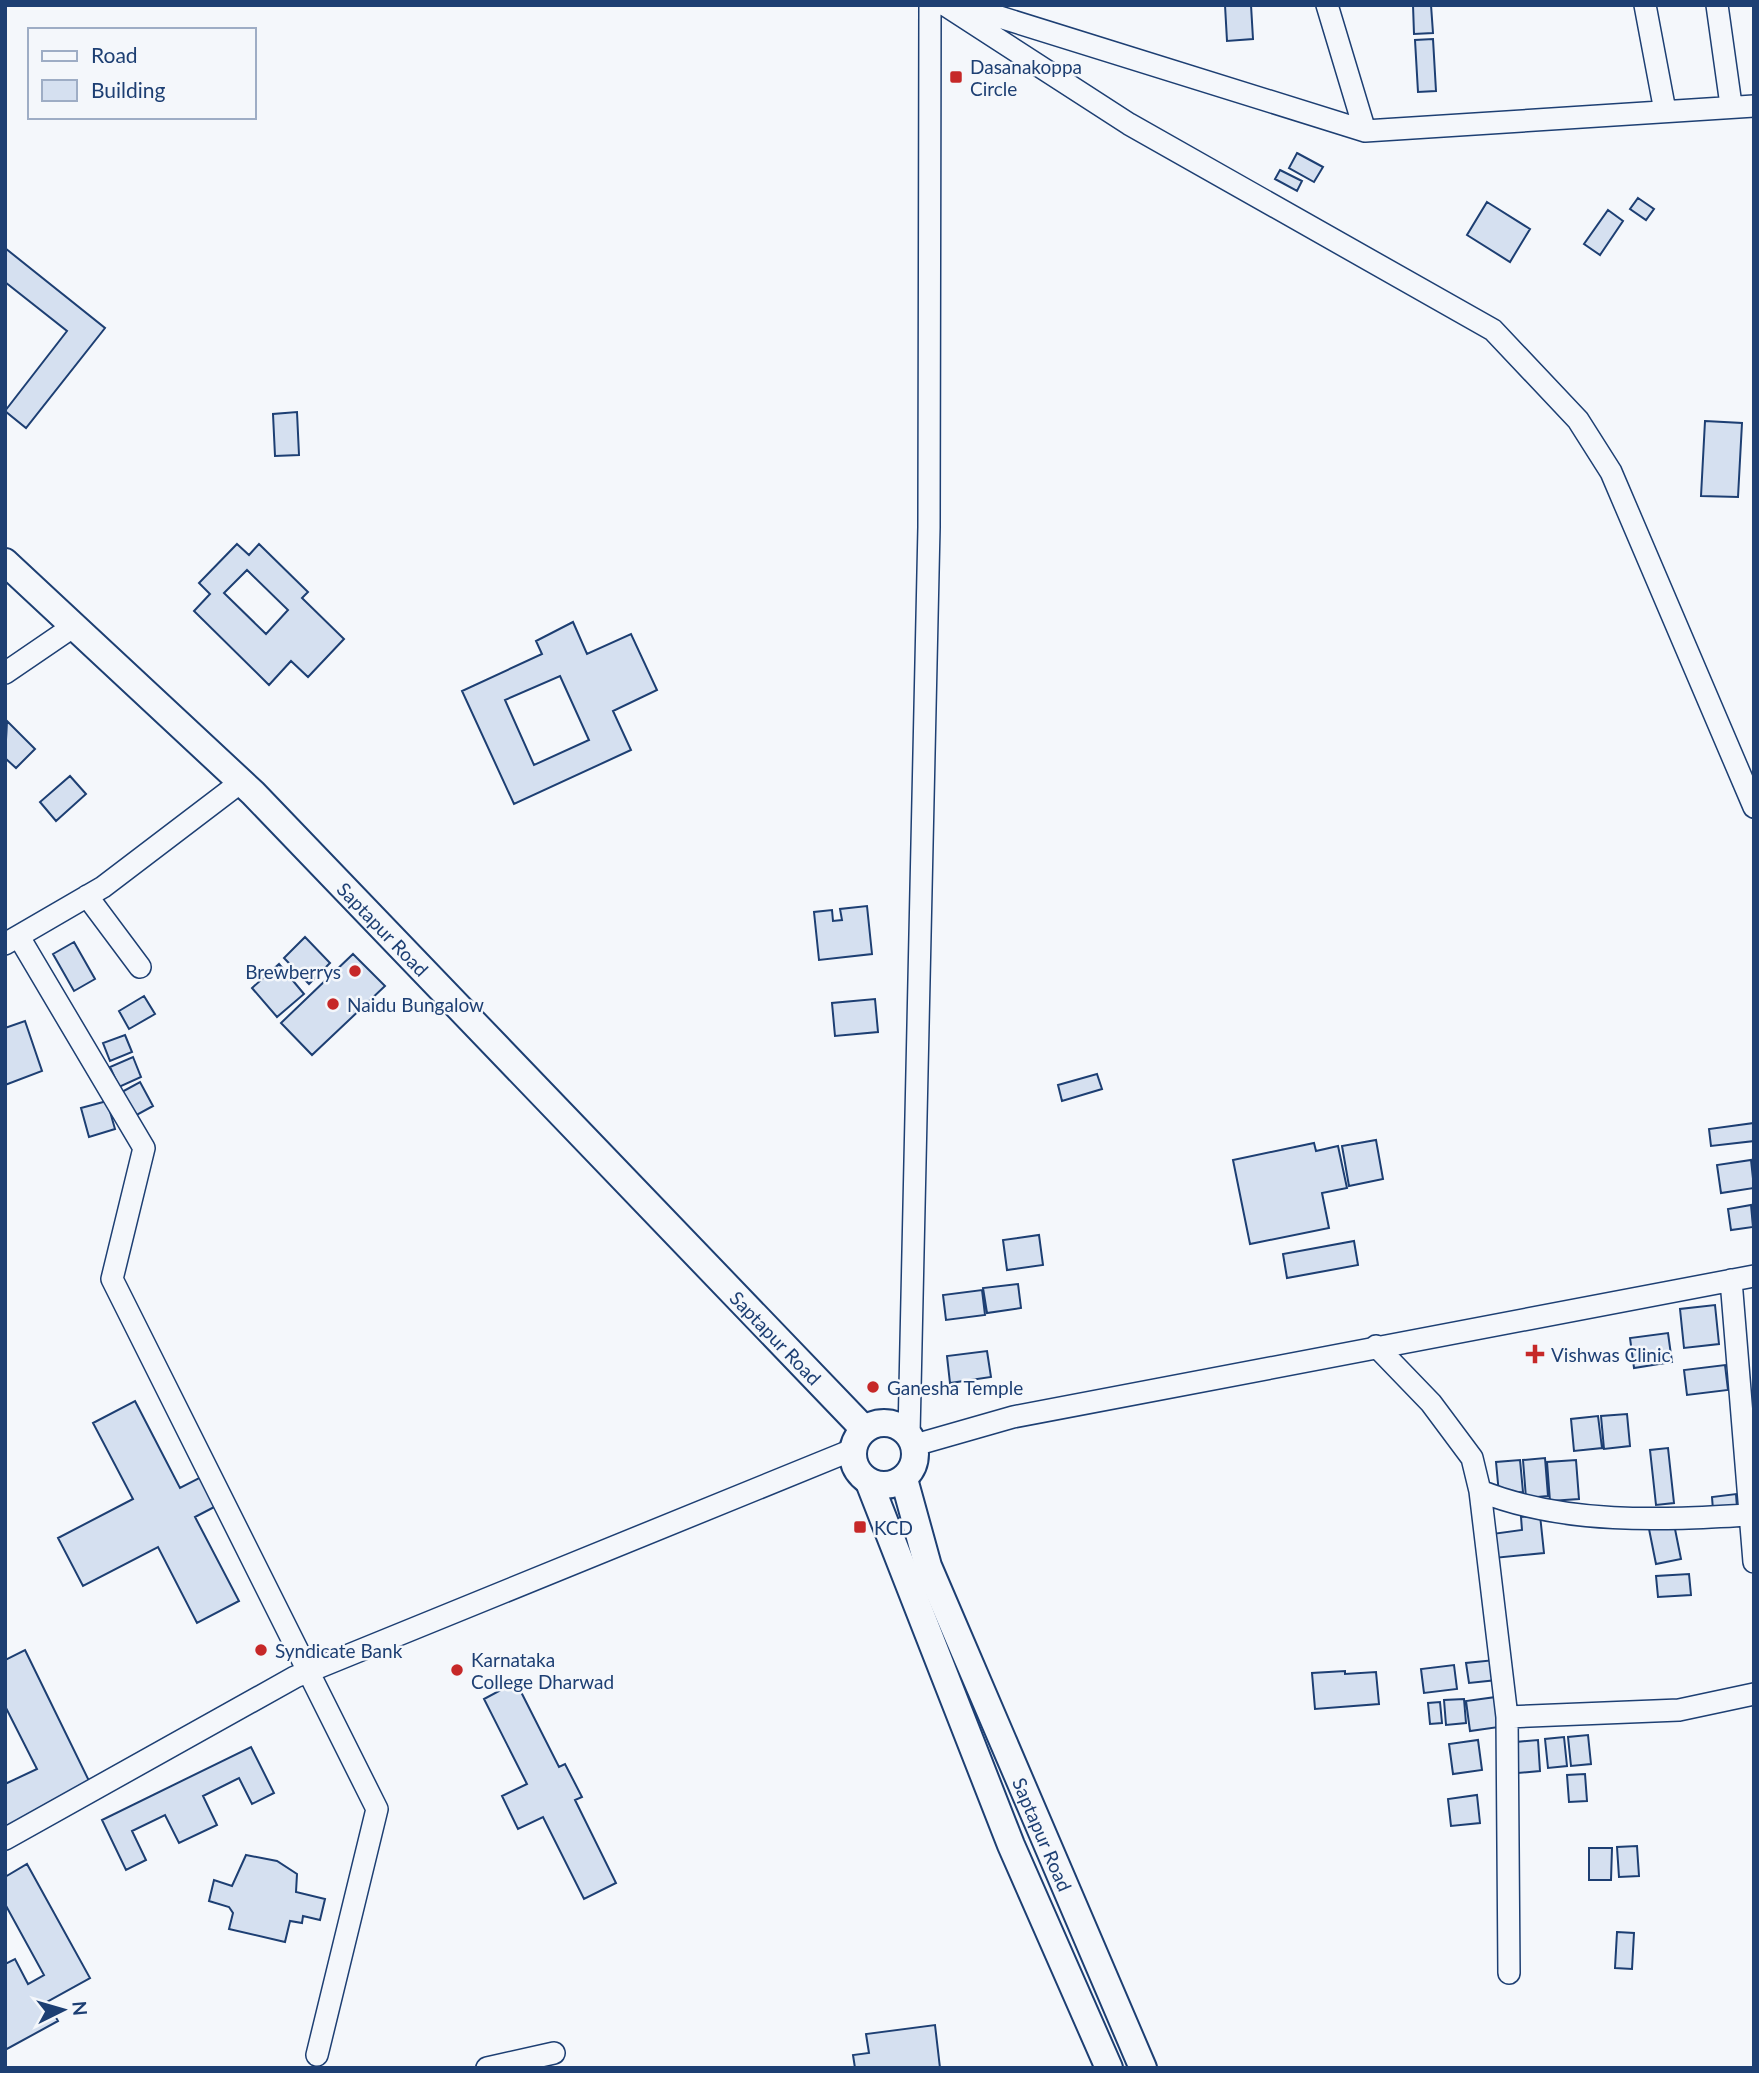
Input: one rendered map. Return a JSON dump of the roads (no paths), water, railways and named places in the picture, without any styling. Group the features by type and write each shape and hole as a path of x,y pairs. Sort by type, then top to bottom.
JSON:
{"main road":[{"name":"Saptapur Road","path":"5,562 241,782 858,1440"},
{"path":"888,1422 899,1426 912,1440 915,1458 904,1479 880,1486 869,1482 853,1463 858,1440 888,1422"},
{"name":"Saptapur Road","path":"904,1479 928,1566 1143,2068"},
{"name":"Saptapur Road","path":"869,1482 1006,1832 1109,2068"}],"street":[{"path":"930,5 929,527 912,1440 1013,1417 1376,1346 1754,1276"},
{"path":"945,5 1129,124 1493,330 1578,420 1611,472 1754,807"},
{"path":"961,5 1365,131 1591,118 1731,105 1754,106"},
{"path":"1327,5 1365,131"},
{"path":"1646,5 1665,111"},
{"path":"1717,5 1731,105"},
{"path":"5,673 74,626"},
{"path":"241,782 87,896 12,941 144,1148 112,1279 377,1809 317,2055"},
{"path":"87,896 140,967"},
{"path":"1731,1280 1754,1562"},
{"path":"1376,1346 1431,1403 1472,1458 1480,1491 1507,1717 1509,1972"},
{"path":"5,1839 310,1671 858,1440"},
{"path":"1480,1491 1504,1501 1611,1518 1750,1515"},
{"path":"1507,1717 1679,1710 1754,1694"},
{"path":"487,2068 554,2053"}],"place":[{"name":"Dasanakoppa Circle","path":"956,77"},
{"name":"Brewberrys","path":"355,971"},
{"name":"Naidu Bungalow","path":"333,1004"},
{"name":"Vishwas Clinic","path":"1535,1354"},
{"name":"Ganesha Temple","path":"873,1387"},
{"name":"KCD","path":"860,1527"},
{"name":"Syndicate Bank","path":"261,1650"},
{"name":"Karnataka College Dharwad","path":"457,1670"}]}
